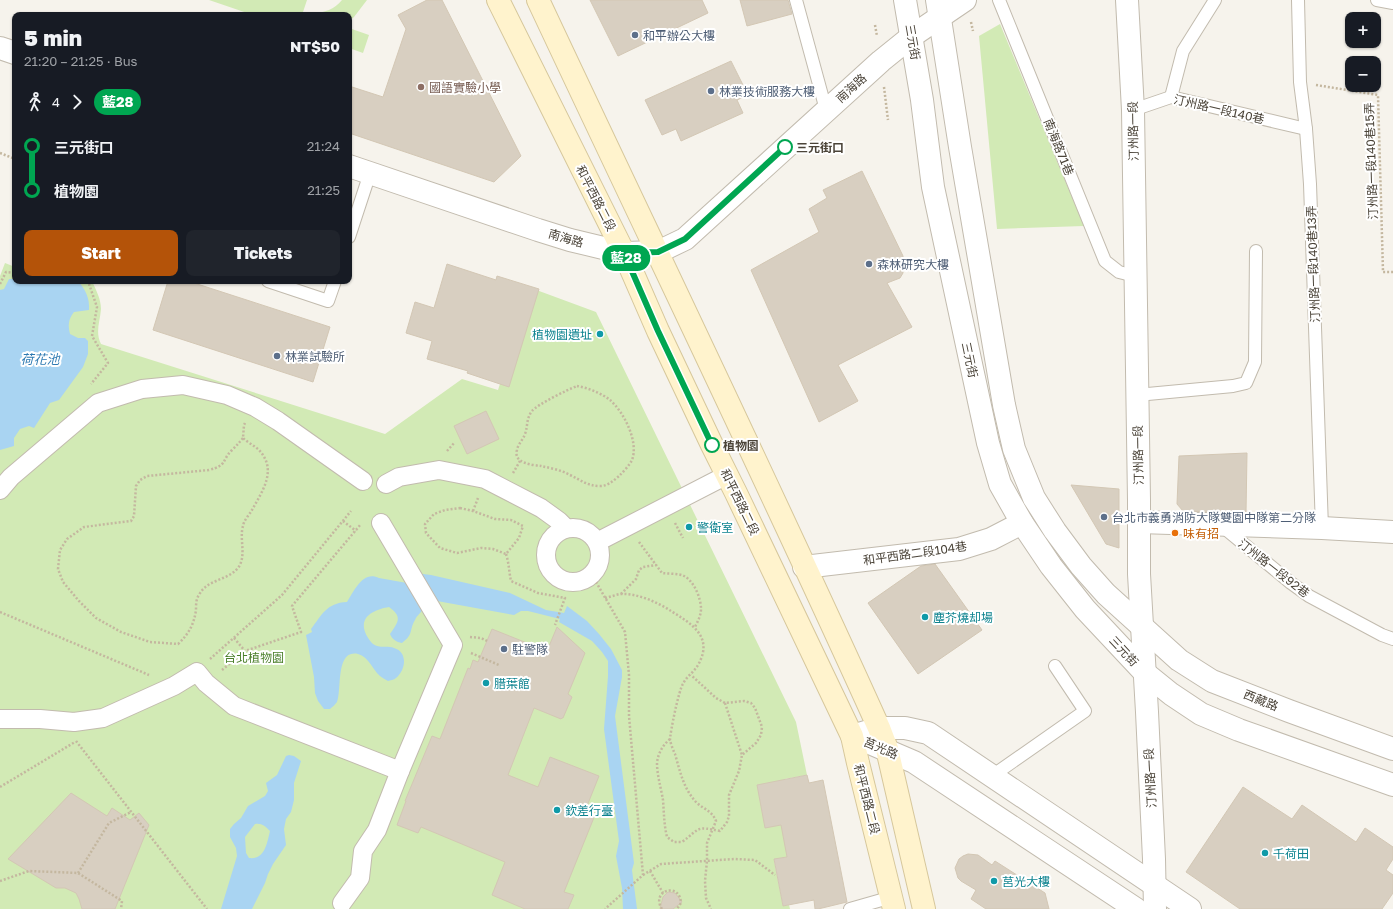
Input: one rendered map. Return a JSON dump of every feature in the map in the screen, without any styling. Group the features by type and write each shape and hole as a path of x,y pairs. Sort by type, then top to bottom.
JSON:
{"main road":[{"name":"和平西路二段","path":"498,0 624,253 658,331 852,736 893,903"},
{"path":"538,0 608,151 658,252 879,728 887,749 924,909"}],"street":[{"name":"三元街","path":"905,0 922,100 933,187 988,443 1000,484 1022,523 1051,566 1085,609 1145,673"},
{"name":"南海路","path":"352,167 570,240 624,253 658,252 685,239 826,110 881,61 912,36 939,8 965,0"},
{"name":"汀州路一段","path":"1127,0 1133,110 1139,522 1138,574 1145,673 1154,909"},
{"name":"三元街","path":"939,8 958,133 1004,405 1014,449 1034,498 1076,560 1106,594 1142,626"},
{"path":"0,48 12,52"},
{"path":"0,490 11,477 98,403 142,389 183,385 227,395 255,407 278,421 363,481"},
{"path":"386,484 399,477 439,470 485,479 541,508 566,528"},
{"path":"597,542 727,475"},
{"name":"汀州路一段92巷","path":"1139,522 1222,526 1322,528 1393,532"},
{"path":"342,903 360,878 363,851 377,830 453,645 381,523"},
{"name":"和平西路二段104巷","path":"804,567 959,549 991,539 1022,523"},
{"path":"566,528 580,529 593,536 597,542 600,555 599,562 592,575 579,581 565,581 558,578 549,568 545,554 549,540 554,535 566,528"},
{"name":"西藏路","path":"1142,626 1179,660 1212,680 1289,711 1393,749"},
{"path":"1145,673 1171,694 1201,714 1239,730 1393,785"},
{"path":"0,719 40,719 74,722 103,718 174,686 202,678 234,706 400,771"},
{"name":"莒光路","path":"852,736 879,728 905,728 928,733 1190,909"},
{"name":"莒光路","path":"852,736 887,749 914,762 1136,909"}],"lane":[{"path":"796,0 826,110"},
{"name":"南海路71巷","path":"999,0 1105,261 1119,272 1135,276"},
{"path":"1171,97 1183,51 1215,0"},
{"name":"汀州路一段140巷13弄","path":"1298,0 1300,82 1306,129 1310,184 1322,528"},
{"path":"1376,0 1393,3"},
{"name":"汀州路一段140巷","path":"1133,110 1171,97 1306,129"},
{"path":"352,228 370,173"},
{"path":"1137,395 1233,386 1246,383 1255,362 1256,251"},
{"path":"277,284 328,301 334,284"},
{"name":"汀州路一段92巷","path":"1222,526 1309,596 1393,639"},
{"path":"992,776 1084,711 1055,666"},
{"path":"850,909 893,903"}],"path":[{"name":"汀州路一段140巷15弄","path":"1300,82 1378,95 1383,272 1393,272"},
{"path":"0,153 12,158"},
{"path":"0,284 6,272 12,273"},
{"path":"88,284 97,307 92,336 108,363 85,390 98,403"},
{"path":"577,386 586,388 610,400 622,414 634,443 632,460 624,472 611,483 602,486 589,485 570,475 550,468 531,465 520,461 517,458 516,451 526,434 528,419 533,410 577,386"},
{"path":"243,438 263,456 268,468 266,485 243,526 241,540 242,557 239,566 233,574 212,582 204,588 198,596 194,618 185,637 178,644 150,642 121,632 96,618 63,582 58,569 60,550 68,539 84,527 131,521 134,516 136,486 140,480 147,476 217,468 224,462 230,451 243,438 244,425 255,407"},
{"path":"506,554 493,549 481,548 457,554 440,548 426,533 425,524 434,514 445,510 460,508 495,519 511,520 523,526 519,538 506,554 511,581 538,593 565,598 555,625"},
{"path":"202,678 234,638 282,595 351,511"},
{"path":"343,521 356,531"},
{"path":"202,678 245,651 301,632 292,606 362,523"},
{"path":"627,526 662,573 682,575 691,583 698,594 701,609 699,619 695,627"},
{"path":"620,594 636,579 639,570 656,565"},
{"path":"592,575 625,632 629,675 629,716 643,875"},
{"path":"605,598 620,594 635,595 669,609 695,627 700,633 703,642 700,662 683,683 678,697 670,739 683,784 696,802 714,815 716,822 707,843 705,881 706,898 711,909"},
{"path":"0,612 174,686"},
{"path":"234,638 245,651"},
{"path":"691,675 716,698 725,703 744,700 751,703 755,708 762,727 761,735 756,743 742,755"},
{"path":"670,739 664,744 657,763 667,837 674,842 682,842 697,829 704,828 720,831 727,822 729,816 729,795 739,771 742,755 725,703"},
{"path":"74,722 76,741 207,909"},
{"path":"0,787 76,741"},
{"path":"78,873 109,823 131,812"},
{"path":"606,909 643,875 661,864 734,859 755,860 776,875"},
{"path":"650,871 663,892"},
{"path":"0,881 29,872 78,873 122,901 121,909"},
{"path":"662,909 659,903 661,895 663,892 670,890 674,891 680,896 681,904 677,909"}],"green space":[{"path":"209,0 307,0 303,12 244,12"},
{"path":"342,0 367,0 352,19 352,12 324,12 334,7"},
{"path":"1000,24 1084,226 997,229 979,36"},
{"path":"352,29 369,35 363,53 352,49"},
{"name":"台北植物園","path":"5,263 12,266 12,284 93,284 101,305 98,335 101,344 385,434 462,379 498,390 531,288 596,312 796,722 807,775 785,779 800,854 774,860 783,906 789,905 790,909 0,909 0,276"}],"water":[{"name":"荷花池","path":"9,279 12,279 12,284 80,284 89,302 89,310 74,312 69,323 69,328 70,334 78,338 85,338 88,341 88,354 83,367 59,400 50,403 34,428 29,426 20,429 14,438 14,446 0,450 0,290 4,289"},
{"path":"423,574 510,593 546,610 564,613 567,606 587,621 611,649 622,670 615,716 634,863 632,870 637,909 623,909 622,888 616,856 619,841 604,729 608,661 592,641 559,622 560,619 528,611 521,611 514,615 437,601 423,609 413,623 408,637 402,643 394,640 390,634 397,623 398,617 389,607 380,609 368,616 364,623 364,628 367,637 373,644 394,648 402,653 404,662 399,675 395,679 388,681 377,673 368,660 358,654 351,654 346,658 343,664 337,702 330,709 324,709 318,701 315,693 314,677 306,635 312,632 311,629 325,611 329,607 347,602 356,587 368,577 373,576 407,583"},
{"path":"286,756 294,756 301,761 294,783 294,800 291,812 286,819 284,829 286,845 273,864 252,909 221,909 237,856 236,848 230,837 230,829 241,818 248,806 265,796 268,791 266,783 277,775","holes":["255,824 263,825 270,831 268,841 262,854 254,858 249,858 246,853 245,837"]}],"building":[{"path":"427,0 442,0 521,156 494,182 352,134 352,87 383,97 406,29 398,15"},
{"name":"和平辦公大樓","path":"590,0 702,0 708,13 618,56"},
{"path":"740,0 788,0 792,14 747,26"},
{"name":"林業技術服務大樓","path":"731,61 748,95 737,100 743,113 681,141 676,129 662,135 645,100"},
{"path":"862,171 903,256 903,273 900,278 887,283 912,327 838,365 858,401 819,422 751,270 819,232 809,209 827,198 823,190"},
{"path":"447,264 496,280 497,276 539,289 509,387 467,373 468,371 427,359 432,341 406,333 415,302 434,308"},
{"name":"林業試驗所","path":"167,284 197,284 330,327 313,382 153,330"},
{"path":"486,411 499,439 467,454 454,426"},
{"path":"1247,453 1246,513 1183,511 1177,504 1179,456"},
{"name":"台北市義勇消防大隊雙園中隊第二分隊","path":"1071,485 1119,489 1119,548 1106,544"},
{"name":"塵芥燒却場","path":"935,564 982,630 918,674 868,603 921,566"},
{"path":"557,627 585,653 568,694 572,697 563,718 561,719 534,708 508,775 538,787 550,757 599,776 585,811 595,815 564,892 574,895 568,909 525,909 492,895 505,862 421,827 418,833 397,825 405,801 432,736 440,739 468,668 470,669 473,660 478,662 492,629 547,651"},
{"path":"807,775 809,783 823,780 847,902 818,909 815,909 814,900 783,906 774,859 787,857 781,825 765,828 757,785"},
{"name":"千荷田","path":"1243,787 1292,819 1302,805 1356,842 1365,828 1393,847 1393,859 1386,870 1393,875 1393,893 1382,909 1240,909 1186,872"},
{"path":"71,793 107,816 112,808 130,820 139,813 149,825 115,909 82,909 76,893 65,888 56,888 8,859"},
{"name":"莒光大樓","path":"968,854 978,855 992,865 995,861 1045,893 1049,909 986,909 971,899 976,890 958,878 955,868 959,859"},
{"path":"668,892 675,893 682,902 673,909 660,909 663,897"}],"bus line":[{"name":"藍28","path":"712,445 658,331 624,253 658,252 685,239 785,147"}],"place":[{"name":"和平辦公大樓","path":"635,35"},
{"name":"國語實驗小學","path":"421,87"},
{"name":"林業技術服務大樓","path":"711,91"},
{"name":"三元街口","path":"785,147"},
{"name":"森林研究大樓","path":"869,264"},
{"name":"植物園遺址","path":"600,334"},
{"name":"林業試驗所","path":"277,356"},
{"name":"植物園","path":"712,445"},
{"name":"台北市義勇消防大隊雙園中隊第二分隊","path":"1104,517"},
{"name":"警衛室","path":"689,527"},
{"name":"味有招","path":"1175,533"},
{"name":"塵芥燒却場","path":"925,617"},
{"name":"駐警隊","path":"504,649"},
{"name":"腊葉館","path":"486,683"},
{"name":"欽差行臺","path":"557,810"},
{"name":"千荷田","path":"1265,853"},
{"name":"莒光大樓","path":"994,881"}]}
